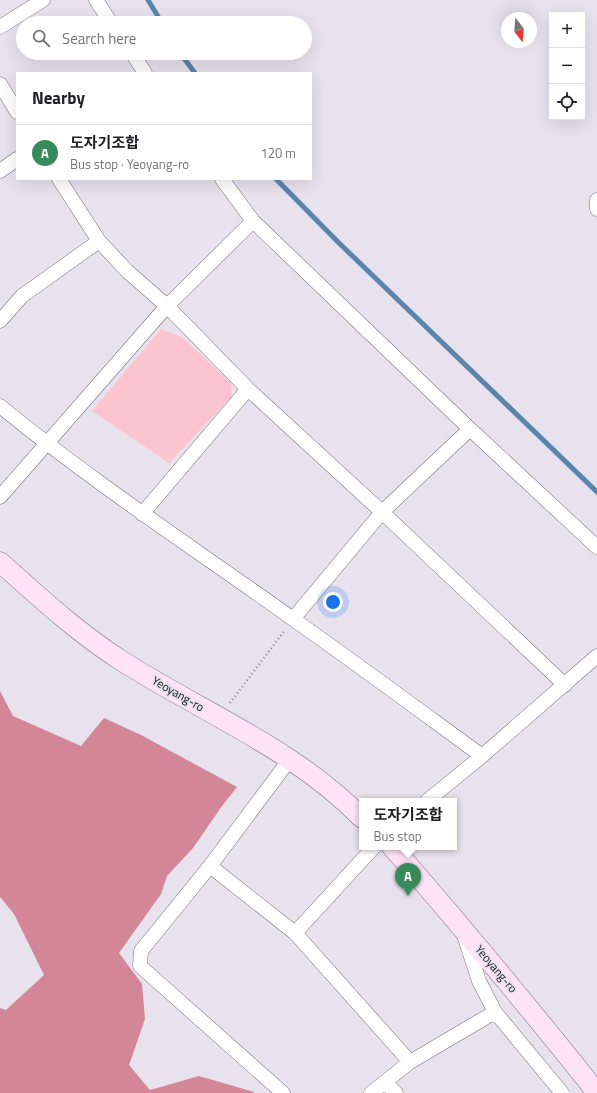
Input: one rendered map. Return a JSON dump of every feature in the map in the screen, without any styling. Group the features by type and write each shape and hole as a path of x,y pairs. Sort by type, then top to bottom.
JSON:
{"street":[{"path":"18,16 43,0"},
{"path":"96,0 107,16"},
{"path":"0,27 16,17"},
{"path":"137,60 144,72"},
{"path":"0,84 16,110"},
{"path":"0,171 16,160"},
{"path":"60,180 99,241 127,271 167,306 248,389 382,512 565,685"},
{"path":"223,180 253,221 470,429 597,547"},
{"path":"597,200 597,209"},
{"path":"0,497 167,306 253,221"},
{"path":"0,321 22,296 99,241"},
{"path":"142,514 248,389"},
{"path":"0,406 46,443 142,514 293,619 482,756"},
{"path":"293,619 382,512 470,429"},
{"name":"Yeoyang-ro","path":"0,562 53,609 98,644 153,680 290,759 327,786 359,815"},
{"path":"431,798 482,756 597,656"},
{"path":"283,1093 140,966 141,951 210,866 290,759"},
{"path":"296,933 371,850"},
{"name":"Yeoyang-ro","path":"395,850 422,880 563,1050 596,1093"},
{"path":"210,866 296,933 410,1062"},
{"path":"461,927 479,981 495,1012 562,1093"},
{"path":"370,1093 410,1062 495,1012"},
{"path":"385,1082 396,1093"}],"path":[{"path":"219,718 293,619"}],"shaded area":[{"path":"161,329 182,337 231,383 232,396 169,463 92,411"},
{"path":"0,691 13,716 81,746 104,718 141,735 237,787 193,848 167,876 161,894 119,953 142,984 145,1019 129,1065 150,1090 199,1076 254,1092 253,1093 0,1093 0,1008 6,1010 44,975 14,914 0,897"}],"waterway":[{"path":"148,0 158,16"},
{"path":"185,60 194,72"},
{"path":"277,180 338,242 597,492"}],"place":[{"name":"도자기조합","path":"408,896"}]}
